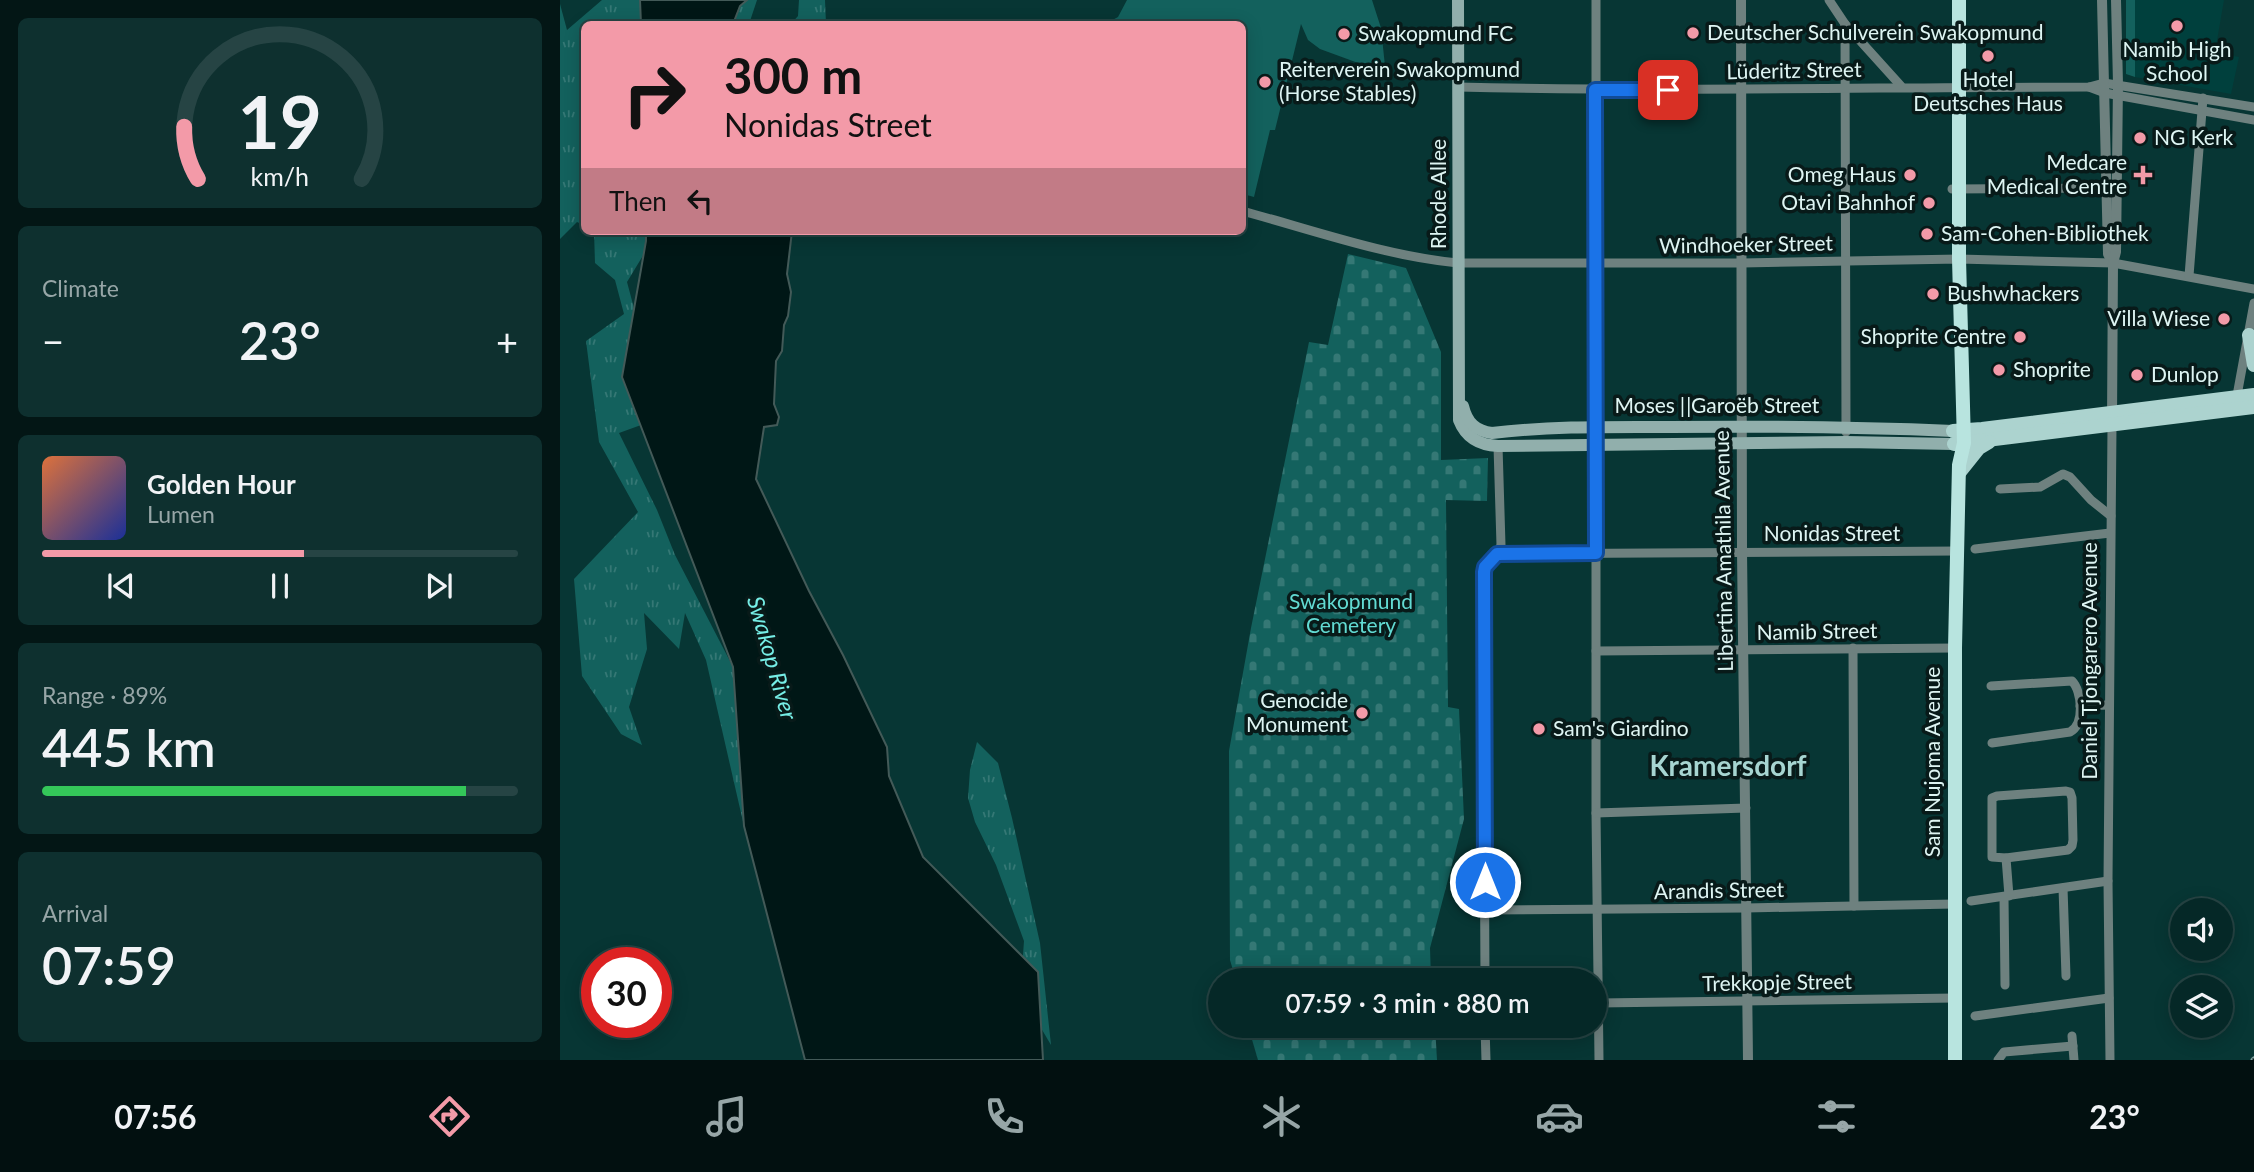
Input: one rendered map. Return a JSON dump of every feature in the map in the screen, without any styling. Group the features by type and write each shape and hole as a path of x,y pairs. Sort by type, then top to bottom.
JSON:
{"highway":[{"name":"Sam Nujoma Avenue","path":"1950,0 1955,87 1959,437 1955,648 1955,1060"},
{"name":"Sam Nujoma Avenue","path":"1955,87 1959,0"}],"main road":[{"name":"Rhode Allee","path":"1458,0 1459,389"},
{"path":"2249,335 2254,365"},
{"name":"Moses ǁGaroëb Street","path":"1459,389 1468,419 1474,427 1483,432 1741,426 1847,427 1990,441 2112,419"},
{"name":"Moses ǁGaroëb Street","path":"1459,389 1459,420 1465,433 1475,441 1498,446 1846,442 1959,437 2236,404 2254,407"},
{"name":"Moses ǁGaroëb Street","path":"2236,404 2254,395"},
{"path":"1959,469 1979,448 1990,441"}],"street":[{"path":"1596,0 1596,813 1599,968"},
{"name":"Libertina Amathila Avenue","path":"1741,0 1741,443 1748,1060"},
{"path":"1829,0 1845,24 1901,86"},
{"name":"Daniel Tjongarero Avenue","path":"2102,0 2105,188 2108,254 2113,263"},
{"name":"Daniel Tjongarero Avenue","path":"2110,1060 2108,881 2113,263 2116,252 2118,89 2116,0"},
{"path":"1845,24 1846,442"},
{"name":"Lüderitz Street","path":"1458,87 1595,90 1844,89 1901,86 2089,87 2203,98 2254,107"},
{"name":"Lüderitz Street","path":"2118,89 2202,111 2254,120"},
{"path":"2189,276 2203,98"},
{"path":"1956,189 2117,188"},
{"name":"Windhoeker Street","path":"1246,213 1434,261 1597,264 1956,259 2113,263 2254,289"},
{"path":"2236,404 2254,303"},
{"path":"1485,968 1483,578 1485,567 1497,554 1501,539 1498,446"},
{"path":"2000,489 2040,487 2063,474 2070,477 2091,500 2111,516"},
{"path":"1975,549 2110,533"},
{"name":"Nonidas Street","path":"1497,554 1957,551"},
{"path":"1853,648 1854,906"},
{"name":"Namib Street","path":"1596,651 1955,648"},
{"path":"1991,686 2072,681 2076,685 2080,706 2079,724 2070,732 1992,743"},
{"path":"2080,706 2109,705"},
{"path":"2070,792 2073,846 2068,850 2006,858 1992,857 1992,799 1997,796 2070,792"},
{"path":"1596,813 1746,808"},
{"path":"2005,985 2006,858"},
{"path":"1971,901 2108,881"},
{"path":"2063,888 2066,976"},
{"name":"Arandis Street","path":"1485,910 1954,904"},
{"name":"Trekkopje Street","path":"1607,1003 1955,998"},
{"path":"1975,1016 2109,998"},
{"path":"1486,1038 1486,1060"},
{"path":"1599,1038 1599,1060"},
{"path":"1998,1060 2004,1052 2072,1041 2074,1060"}],"shaded area":[{"name":"Namib High School","path":"2135,0 2224,0 2215,52 2239,57 2231,94 2135,77"}],"green space":[{"path":"602,0 646,0 646,21 581,21 581,224 577,222 560,239 560,4 567,30"},
{"path":"720,0 757,0 750,21 723,21"},
{"path":"799,0 825,0 826,21 794,21 798,16"},
{"name":"Reiterverein Swakopmund (Horse Stables)","path":"1127,0 1372,0 1381,28 1385,66 1380,71 1320,49 1308,40 1301,24 1275,130 1270,130 1254,197 1246,195 1246,21 1111,21 1118,17"},
{"path":"2126,0 2135,0 2135,77 2126,74"},
{"path":"594,235 653,235 627,282 663,417 619,433 657,510 675,555 733,667 744,826 706,660 685,613 679,649 644,613 647,649 629,707 642,745 621,734 582,676 574,579 638,512 599,442 586,341 624,314 615,280 595,263"},
{"name":"Swakopmund Cemetery","path":"1348,254 1406,268 1441,352 1441,460 1488,458 1487,501 1446,500 1448,707 1459,709 1464,819 1430,948 1431,968 1232,968 1230,960 1229,751 1309,342 1328,345"},
{"path":"977,742 998,763 1012,818 1040,943 1051,1045 1031,1011 1021,983 1024,941 996,865 975,822 968,798 970,770"},
{"path":"1252,1038 1436,1038 1437,1060 1258,1060"}],"water":[{"path":"640,0 747,0 740,6 734,21 641,21"},
{"name":"Swakop River","path":"646,235 792,235 787,274 791,292 782,351 776,361 774,404 779,417 777,425 764,427 756,479 887,747 889,776 923,857 1038,972 1043,1060 805,1060 744,826 733,667 622,377"}],"place":[{"name":"Namib High School","path":"2177,26"},
{"name":"Deutscher Schulverein Swakopmund","path":"1693,33"},
{"name":"Swakopmund FC","path":"1344,34"},
{"name":"Hotel Deutsches Haus","path":"1988,56"},
{"name":"Reiterverein Swakopmund (Horse Stables)","path":"1265,82"},
{"name":"NG Kerk","path":"2140,138"},
{"name":"Omeg Haus","path":"1910,175"},
{"name":"Medcare Medical Centre","path":"2143,175"},
{"name":"Otavi Bahnhof","path":"1929,203"},
{"name":"Sam-Cohen-Bibliothek","path":"1927,234"},
{"name":"Bushwhackers","path":"1933,294"},
{"name":"Villa Wiese","path":"2224,319"},
{"name":"Shoprite Centre","path":"2020,337"},
{"name":"Shoprite","path":"1999,370"},
{"name":"Dunlop","path":"2137,375"},
{"name":"Genocide Monument","path":"1362,713"},
{"name":"Sam's Giardino","path":"1539,729"}],"district":[{"name":"Kramersdorf","path":"1728,766"}],"route":[{"path":"1485,882 1485,567 1497,554 1596,553 1595,90 1668,90"}]}
